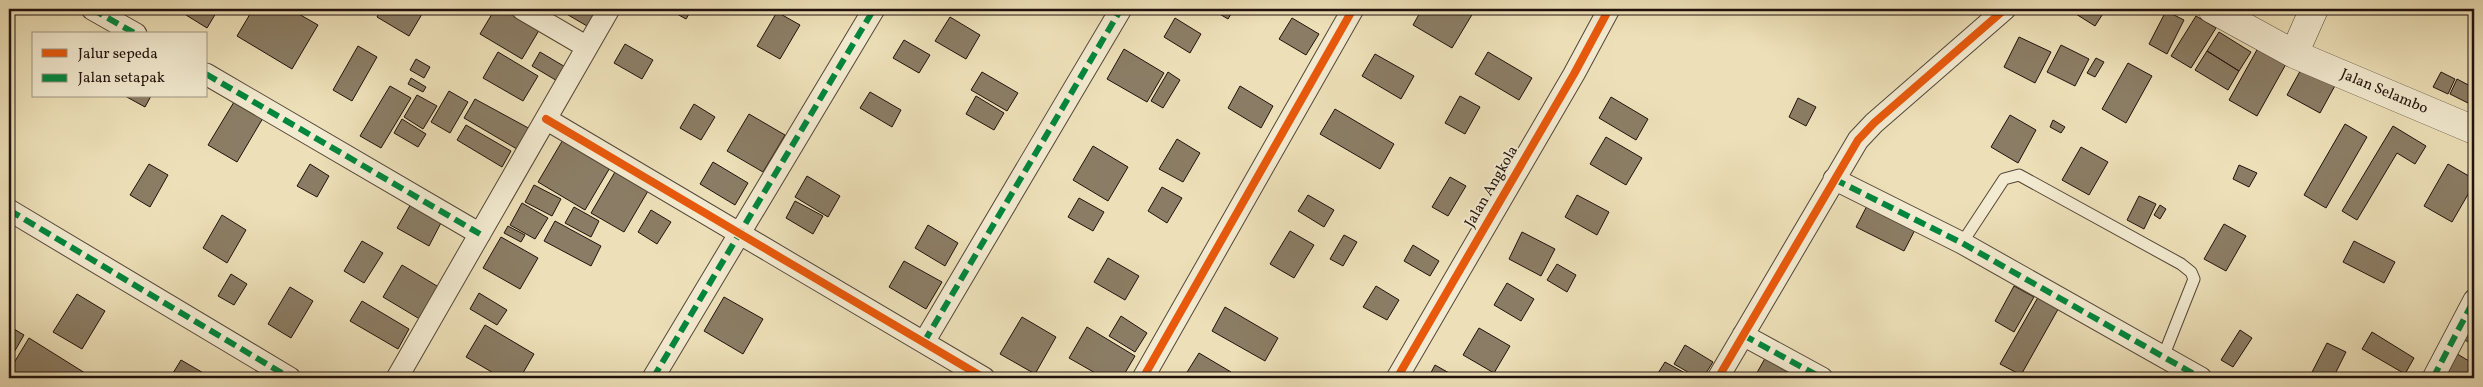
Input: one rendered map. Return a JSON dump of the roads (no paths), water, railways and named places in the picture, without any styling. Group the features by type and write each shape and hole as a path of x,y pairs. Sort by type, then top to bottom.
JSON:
{"street":[{"path":"92,9 132,32"},
{"path":"522,9 587,47"},
{"path":"397,378 609,9"},
{"path":"653,378 874,9"},
{"path":"924,342 1121,9"},
{"path":"1143,378 1353,9"},
{"name":"Jalan Angkola","path":"1397,378 1574,74 1609,9"},
{"path":"1718,378 1858,140 1874,123 2005,9"},
{"name":"Jalan Selambo","path":"2212,9 2294,54 2474,130"},
{"path":"2294,54 2314,9"},
{"path":"208,75 480,234"},
{"path":"546,119 984,378"},
{"path":"1834,179 1962,243 2201,378"},
{"path":"9,210 290,378"},
{"path":"2433,378 2474,300"},
{"path":"1743,335 1822,378"}],"lane":[{"path":"1962,243 2004,179 2019,175 2181,264 2191,272 2194,279 2163,357"}]}
